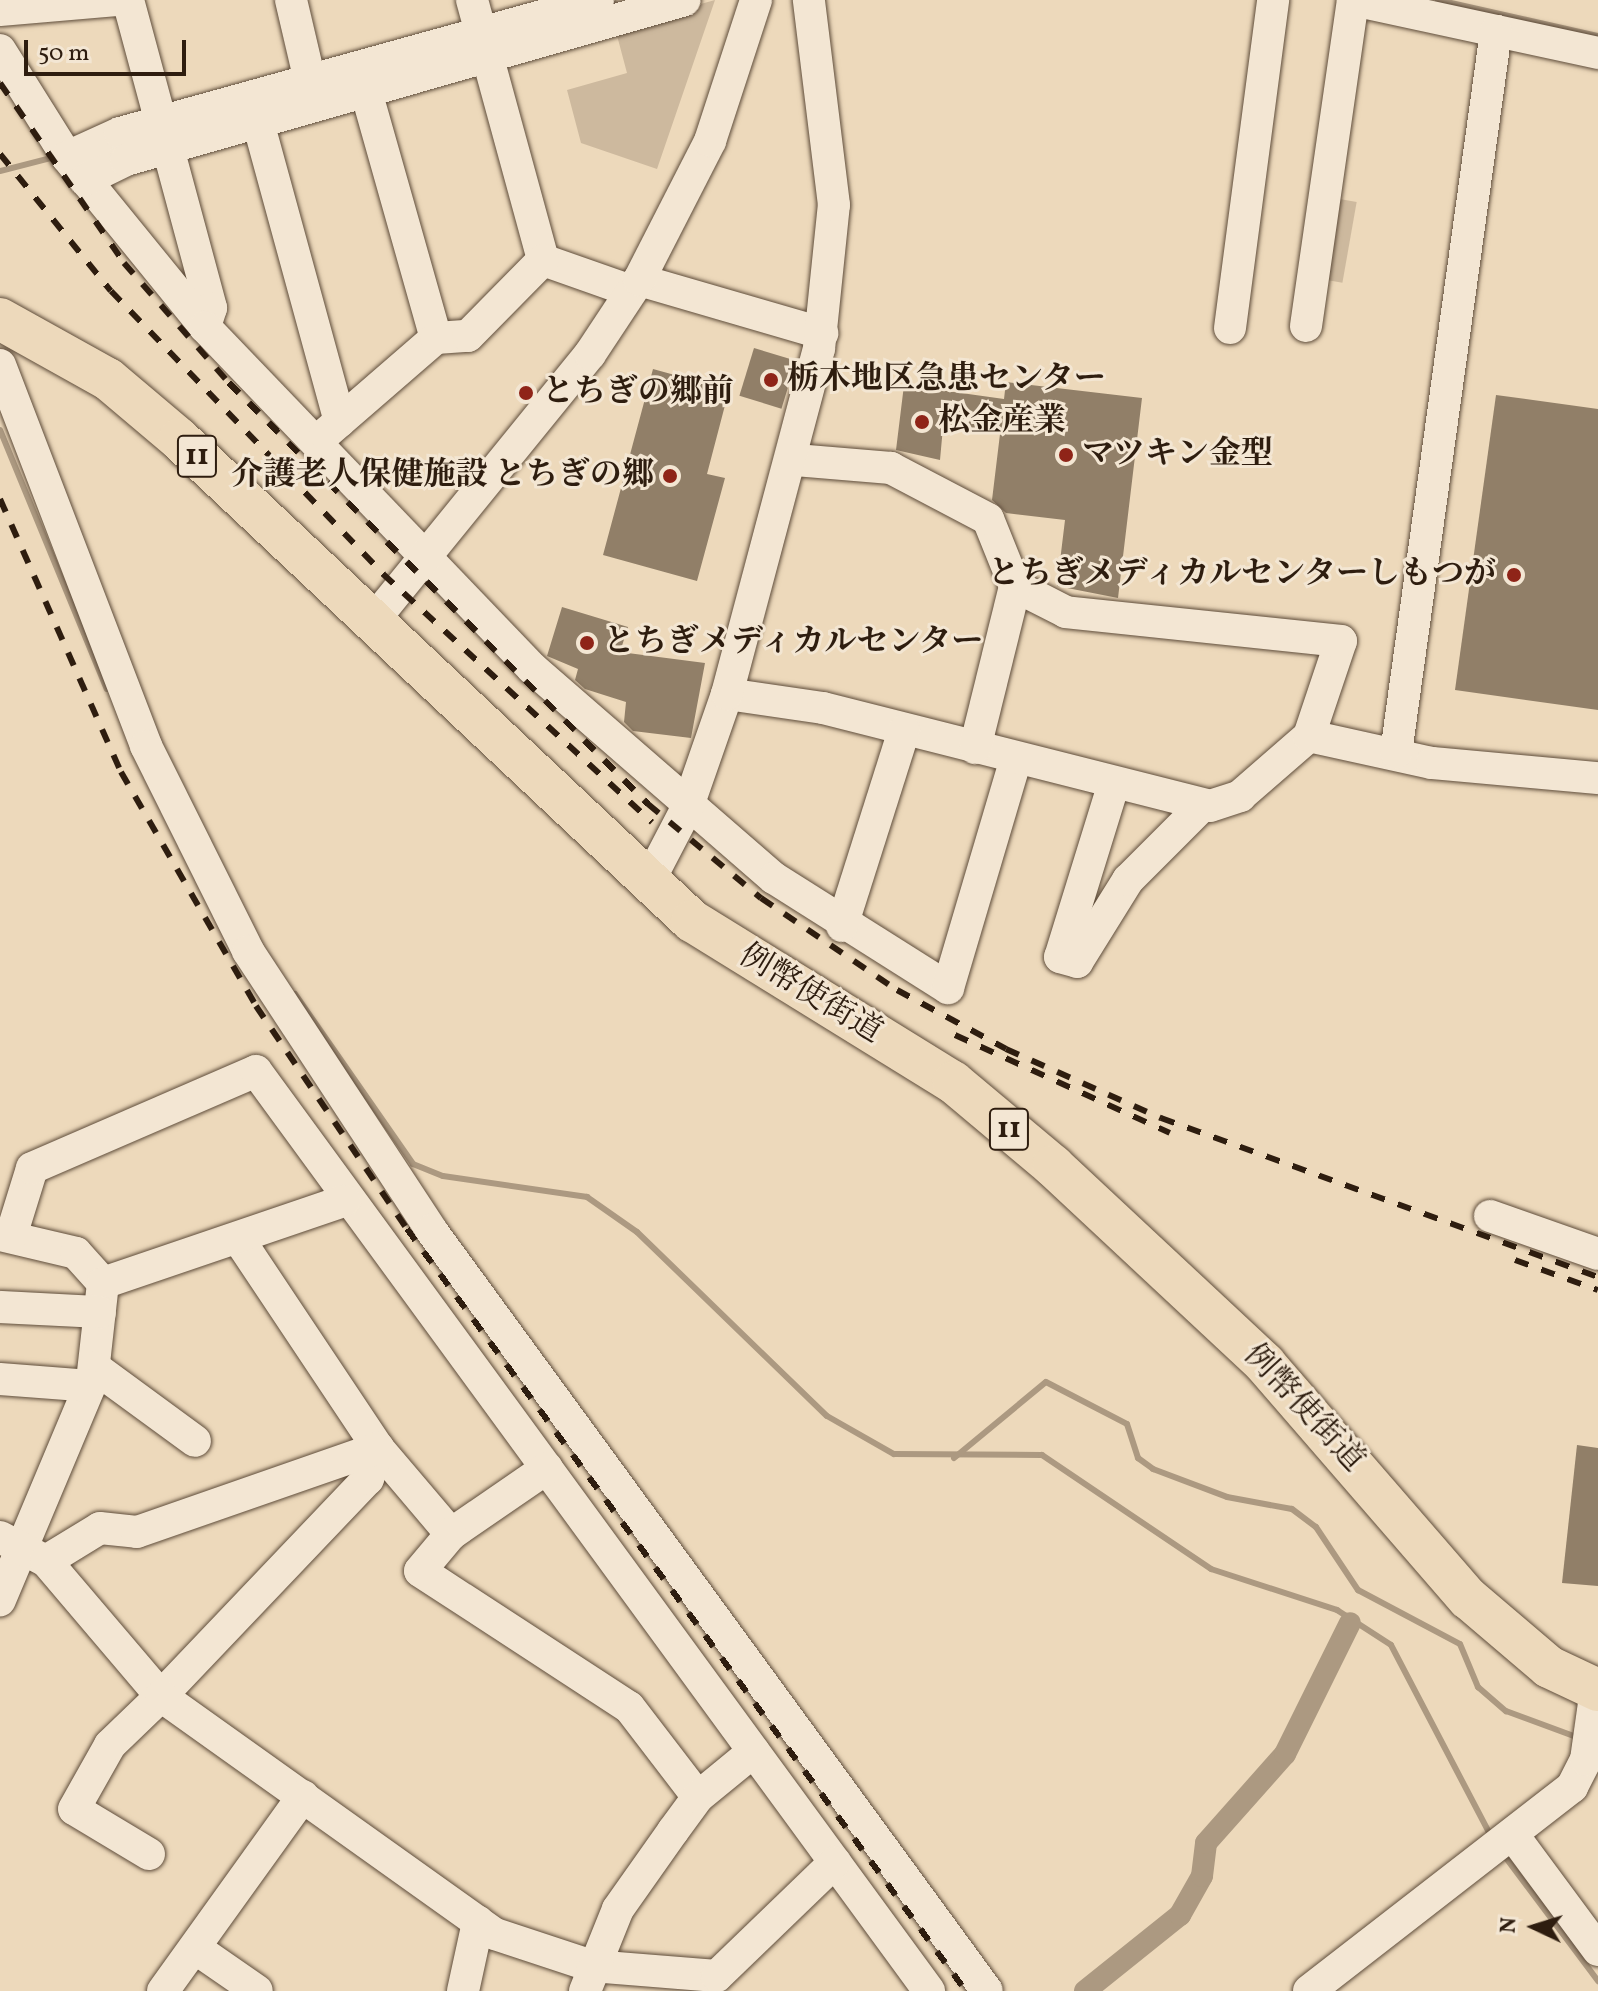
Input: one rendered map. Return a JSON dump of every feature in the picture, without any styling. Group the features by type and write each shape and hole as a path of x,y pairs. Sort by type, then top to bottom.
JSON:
{"main road":[{"name":"例幣使街道","path":"0,319 108,379 373,621 649,881 743,958 953,1082 1053,1166 1265,1364 1468,1598 1538,1659 1597,1690"}],"street":[{"path":"0,10 117,0"},
{"path":"128,0 162,137 211,308 205,327"},
{"path":"291,0 313,94"},
{"path":"472,0 543,260"},
{"path":"162,137 258,122 313,94 366,91 598,0"},
{"path":"373,621 590,354 635,285 710,141 756,0"},
{"path":"649,881 688,806 727,694 795,460 822,333 834,205 809,0"},
{"path":"1230,328 1273,0"},
{"path":"1306,326 1353,0 1598,53"},
{"path":"76,168 162,137 485,45 680,1"},
{"path":"1396,753 1496,31"},
{"path":"0,50 76,168 205,327 532,668 688,806 842,926 948,988 1015,762"},
{"path":"366,91 436,338"},
{"path":"258,122 340,421"},
{"path":"543,260 822,333"},
{"path":"314,444 436,338 468,336 543,260"},
{"path":"0,365 146,746 248,951 431,1230 987,1991"},
{"path":"795,460 891,468 988,519 1015,586 975,748"},
{"path":"727,694 904,731 975,748 1015,762 1203,805 1240,796 1309,736 1341,641 1066,612 1015,586"},
{"path":"842,926 904,731"},
{"path":"1309,736 1396,753 1598,778"},
{"path":"1114,783 1060,957 1077,962 1128,880 1203,805"},
{"path":"0,1600 92,1376 102,1298 76,1253 5,1235 32,1168 256,1071 344,1201 547,1468 929,1991"},
{"path":"0,1307 102,1298 238,1238 344,1201"},
{"path":"1490,1216 1598,1254"},
{"path":"238,1238 378,1448 451,1534"},
{"path":"0,1379 92,1376 195,1441"},
{"path":"22,1547 100,1528 137,1532 378,1448"},
{"path":"149,1854 74,1809 110,1745 161,1696 368,1479 378,1448"},
{"path":"547,1468 451,1534 420,1571 629,1707 698,1797"},
{"path":"22,1547 161,1696 478,1922 589,1978 723,1983 835,1862"},
{"path":"1309,1991 1513,1835 1582,1773 1597,1690"},
{"path":"589,1978 618,1909 698,1797 754,1751"},
{"path":"163,1991 303,1796"},
{"path":"1513,1835 1598,1950"},
{"path":"463,1991 478,1922"},
{"path":"195,1948 257,1991"}],"shaded area":[{"path":"715,0 657,169 581,143 567,90 627,73 615,28"},
{"path":"1334,198 1357,202 1342,283 1320,279"}],"building":[{"name":"栃木地区急患センター","path":"754,348 796,361 781,409 739,396"},
{"name":"介護老人保健施設 とちぎの郷","path":"653,369 729,390 707,474 725,478 697,581 603,555"},
{"name":"マツキン金型","path":"1006,382 1142,398 1118,598 1057,586 1065,520 1006,513 992,500 1000,434 943,427 940,460 896,450 904,385 1004,399"},
{"path":"1496,395 1598,409 1598,710 1455,690"},
{"path":"562,607 628,627 620,652 705,663 691,738 633,731 624,722 626,702 585,689 575,680 578,669 547,656"},
{"path":"1577,1445 1598,1448 1598,1586 1562,1583"}],"waterway":[{"path":"1438,0 1598,36"},
{"path":"0,171 55,157"},
{"path":"0,430 107,689"},
{"path":"295,994 413,1164 443,1176 587,1197 637,1232 827,1416 894,1454 1042,1455 1211,1569 1337,1610 1391,1645 1492,1838"},
{"path":"954,1458 1046,1382 1127,1424 1138,1458 1153,1469 1227,1497 1292,1509 1316,1527 1358,1590 1460,1644 1478,1687 1506,1711 1579,1738"},
{"path":"1085,1991 1180,1915 1202,1876 1206,1843 1285,1754 1350,1623"},
{"path":"1503,1854 1598,1981"}],"railway":[{"path":"0,83 124,263 229,383 648,804 761,898 897,990 1006,1049 1161,1118 1598,1277"},
{"path":"0,154 111,291 383,574 652,822"},
{"path":"0,499 121,772 256,1006 407,1229 966,1991"},
{"path":"955,1035 1170,1133"},
{"path":"1515,1260 1598,1290"}],"place":[{"name":"栃木地区急患センター","path":"771,380"},
{"name":"とちぎの郷前","path":"526,393"},
{"name":"松金産業","path":"922,422"},
{"name":"マツキン金型","path":"1066,455"},
{"name":"介護老人保健施設 とちぎの郷","path":"670,476"},
{"name":"とちぎメディカルセンターしもつが","path":"1514,575"},
{"name":"とちぎメディカルセンター","path":"587,643"}]}
